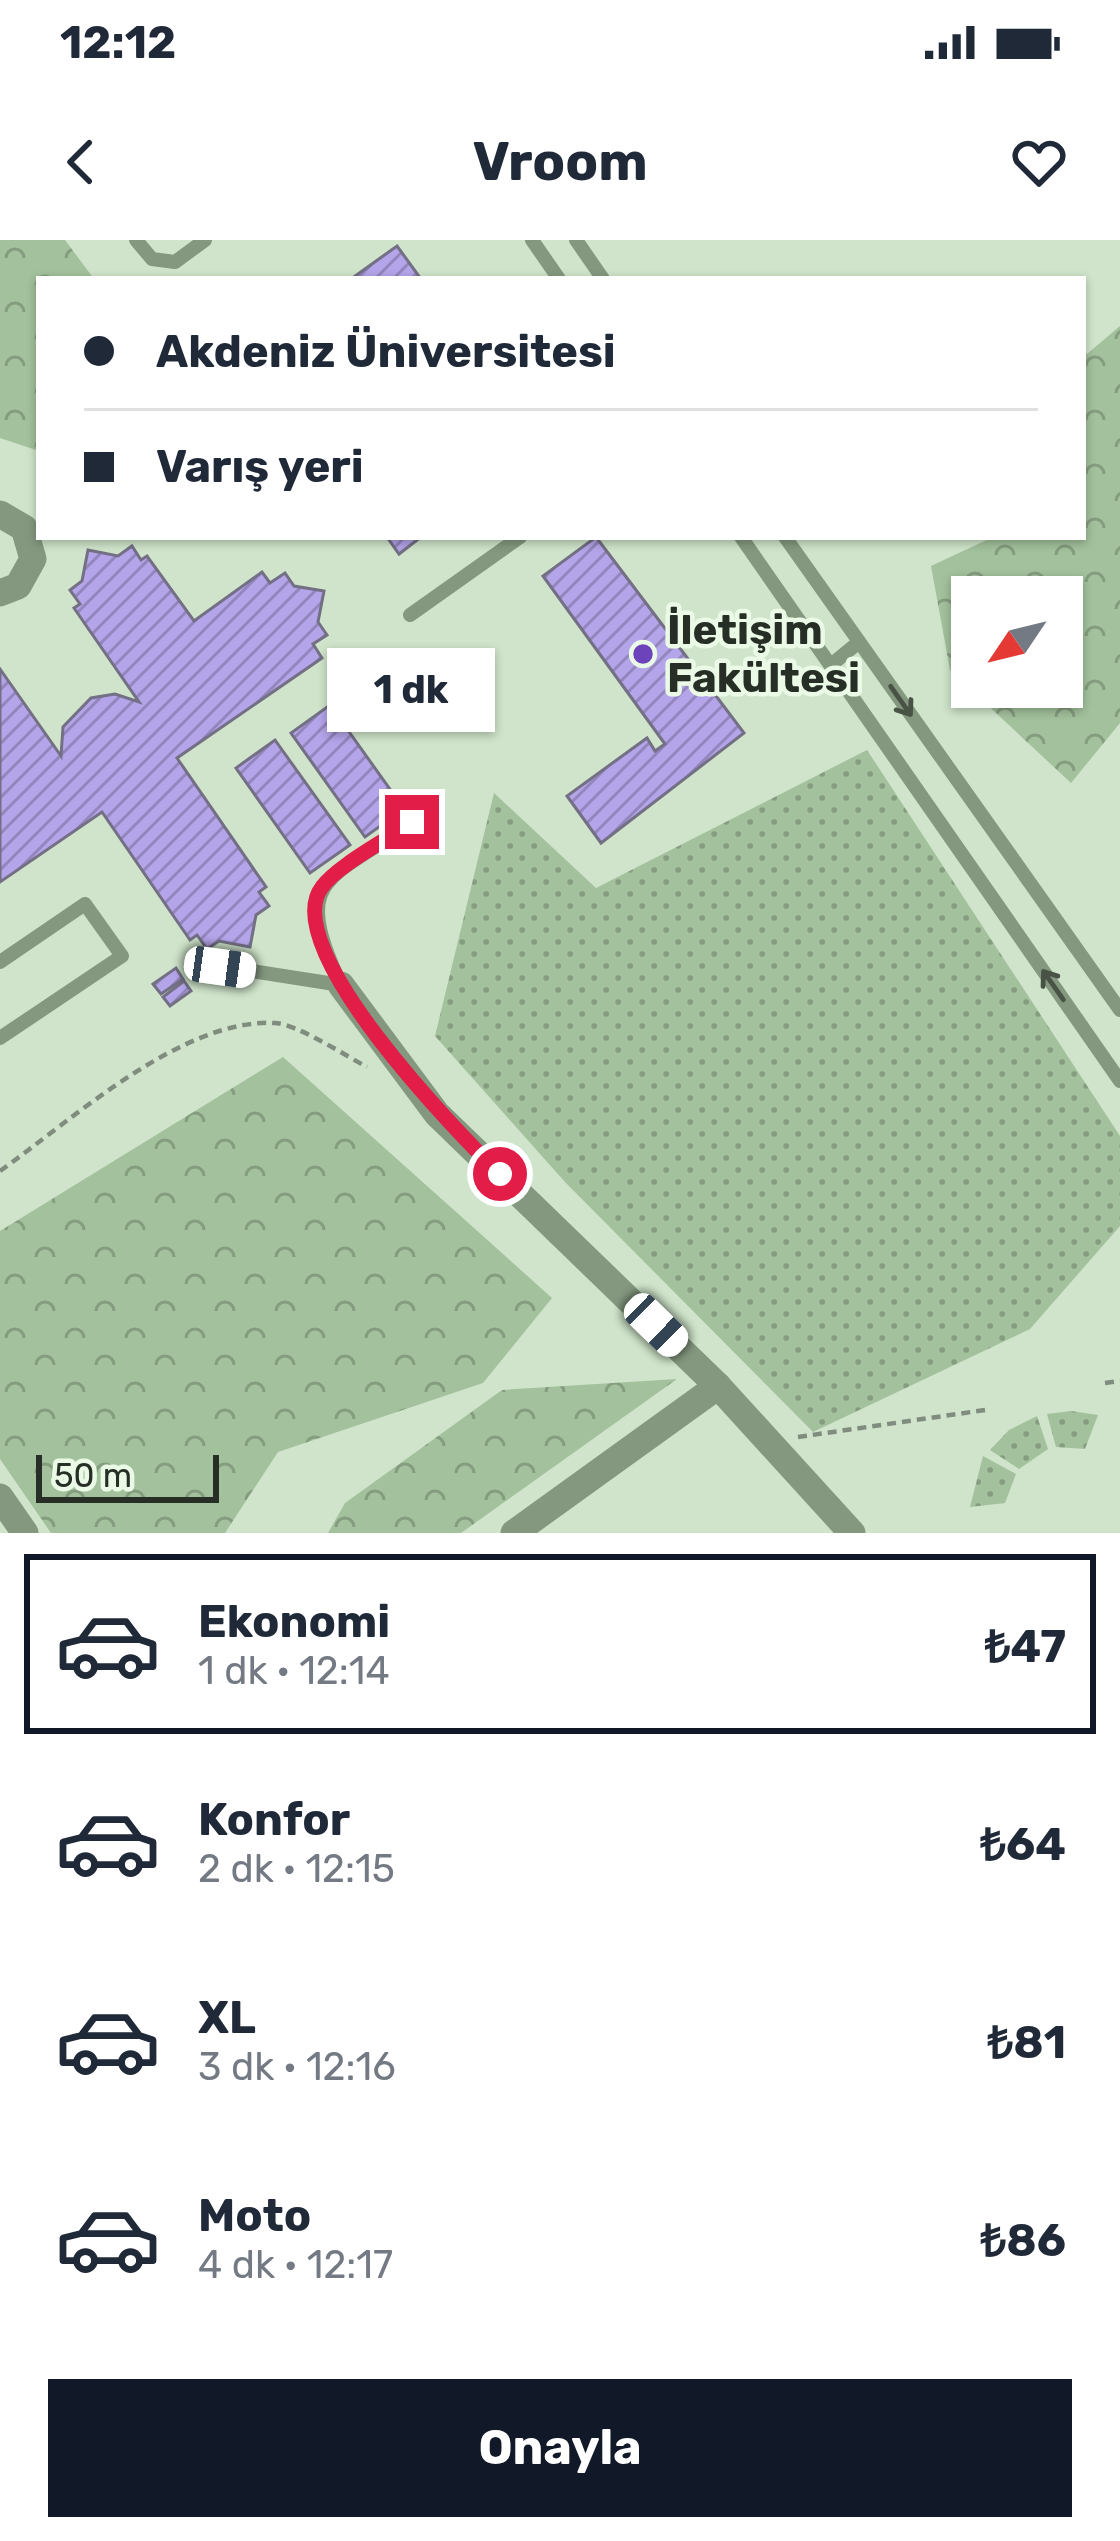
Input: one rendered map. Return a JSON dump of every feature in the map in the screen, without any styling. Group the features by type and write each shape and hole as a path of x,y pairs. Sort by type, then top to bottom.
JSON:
{"street":[{"path":"0,514 24,528 33,559 18,586 0,593"},
{"path":"341,985 437,1114 718,1386 852,1533"},
{"path":"514,1533 718,1386"},
{"path":"0,1497 26,1533"}],"lane":[{"path":"136,240 152,259 176,262 205,240"},
{"path":"532,240 557,276"},
{"path":"576,240 601,276"},
{"path":"410,615 516,540"},
{"path":"743,540 1120,1082"},
{"path":"787,540 1120,1010"},
{"path":"831,665 859,642"},
{"path":"341,985 317,935 313,911 321,887 412,822"},
{"path":"0,962 86,904 122,956 0,1038"},
{"path":"220,967 341,985"}],"path":[{"path":"0,1171 148,1065 214,1033 278,1022 382,1074"},
{"path":"1105,1383 1120,1381"},
{"path":"769,1442 985,1410"}],"shaded area":[{"path":"0,240 1120,240 1120,1533 0,1533"}],"green space":[{"path":"0,240 65,240 92,276 36,276 36,450 0,438"},
{"path":"1120,326 1120,723 1071,783 991,708 1083,708 1083,576 951,576 951,671 931,566 987,540 1086,540 1086,354"},
{"path":"867,750 1120,1136 1120,1226 1030,1329 813,1432 565,1182 435,1036 494,793 596,888"},
{"path":"283,1057 552,1298 483,1383 278,1452 225,1533 51,1533 0,1459 0,1231"},
{"path":"677,1379 461,1533 328,1533 345,1503 502,1390"},
{"path":"1047,1414 1098,1415 1085,1449 1056,1447"},
{"path":"1037,1416 1048,1449 1019,1469 990,1450 1009,1430"},
{"path":"983,1456 1016,1474 1005,1503 970,1507"}],"building":[{"path":"397,246 419,276 355,276"},
{"path":"389,540 417,540 399,554"},
{"name":"İletişim Fakültesi","path":"598,540 744,733 601,843 567,796 647,738 655,751 665,744 543,576"},
{"path":"132,546 141,560 147,556 194,621 262,572 270,583 285,573 294,586 324,591 318,622 327,635 313,644 322,658 177,758 266,887 259,892 269,906 256,915 250,947 219,941 207,949 197,935 190,940 102,812 0,882 0,669 61,756 63,727 91,698 115,694 139,702 74,608 80,604 70,590 82,581 88,550 118,556"},
{"path":"330,705 404,809 365,837 291,733"},
{"path":"275,740 350,845 310,873 236,768"},
{"path":"176,968 183,979 161,994 153,984"},
{"path":"184,981 191,991 170,1006 163,997"}],"place":[{"name":"İletişim Fakültesi","path":"643,654"}],"route":[{"path":"412,822 321,887 313,911 317,935 341,985 437,1114 500,1174"}]}
